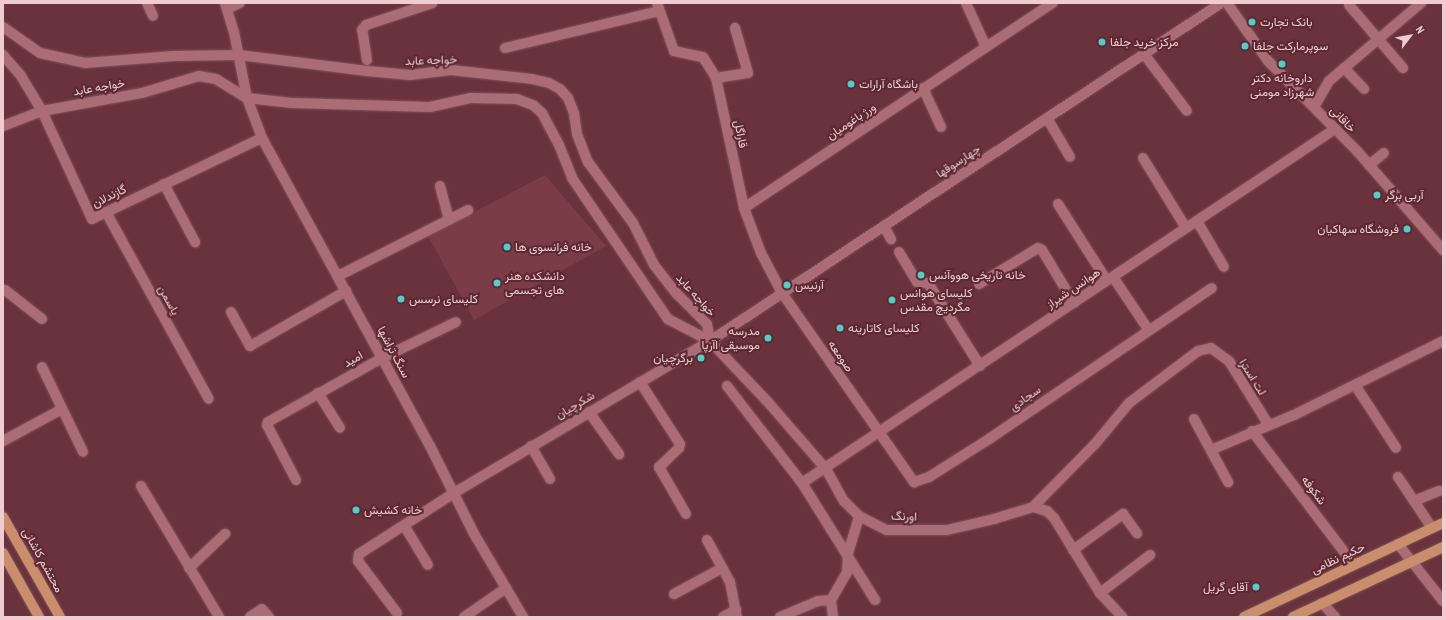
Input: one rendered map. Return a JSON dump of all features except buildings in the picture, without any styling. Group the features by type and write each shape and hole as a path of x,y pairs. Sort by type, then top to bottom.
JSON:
{"main road":[{"name":"محتشم کاشانی","path":"3,517 60,617"},
{"name":"حکیم نظامی","path":"1244,617 1443,524"},
{"path":"1293,617 1443,547"},
{"path":"3,553 39,617"}],"street":[{"path":"147,3 153,16"},
{"path":"226,6 240,3"},
{"path":"367,60 362,30 366,25 432,3"},
{"path":"966,3 986,47"},
{"name":"ورژ باغومیان","path":"744,208 1053,3"},
{"name":"چهارسوقها","path":"710,341 1221,3"},
{"name":"خاقانی","path":"1227,3 1268,60 1369,165 1443,250"},
{"path":"1314,108 1329,81 1377,38 1421,3"},
{"path":"1349,5 1403,68"},
{"name":"سنگ تراشها","path":"226,6 239,55 247,98 262,138 454,493 523,617"},
{"path":"505,48 658,7"},
{"name":"قاراگل","path":"658,7 674,51 704,57 716,78 744,208 761,253 782,293"},
{"name":"خواجه عابد","path":"3,27 40,53 85,63 174,56 239,55 410,75 451,70 532,78 560,89 568,98 574,113 577,134 588,162 633,223 654,265 677,294 707,324 710,341"},
{"path":"716,78 748,72 735,28"},
{"path":"1144,54 1187,111"},
{"path":"3,55 21,76 42,110 3,126"},
{"path":"1344,68 1364,90"},
{"name":"خواجه عابد","path":"42,110 142,93 199,76 216,79 247,98 331,106 374,104 430,107 471,98 517,99 533,105 542,113 559,145 572,178 668,319 710,341"},
{"path":"923,88 941,127"},
{"name":"گازندلان","path":"42,110 90,217 94,218 262,138"},
{"path":"1046,118 1070,157"},
{"name":"هوانس شیراز","path":"802,483 826,469 1335,129"},
{"path":"1369,165 1384,153"},
{"path":"1143,158 1186,228"},
{"path":"164,184 194,242"},
{"path":"440,186 449,220"},
{"path":"1058,204 1110,279 1148,329"},
{"path":"338,276 468,210"},
{"name":"یاسمن","path":"106,212 209,399"},
{"path":"1197,221 1224,268"},
{"path":"884,226 891,239"},
{"path":"979,284 1038,248 1042,250 1074,303"},
{"path":"899,252 917,282 928,283 980,366"},
{"name":"سجادی","path":"914,482 929,477 989,439 1148,329 1212,288"},
{"path":"4,289 42,319"},
{"path":"231,312 250,346 346,291"},
{"name":"صومعه","path":"782,293 878,434 914,482"},
{"name":"امید","path":"296,480 266,423 382,358 456,322"},
{"name":"شکرچیان","path":"397,613 358,557 454,493 710,341"},
{"name":"اورنگ","path":"710,341 767,401 826,469 844,501 860,516 886,530 947,530 994,519 1033,507"},
{"path":"1211,450 1355,385 1443,342"},
{"name":"لت استرا","path":"1033,507 1095,444 1129,403 1198,351 1210,348 1229,361 1268,424"},
{"path":"42,368 83,452"},
{"path":"640,382 680,444 679,448 659,467 686,514"},
{"path":"1355,385 1396,448"},
{"path":"727,386 802,483 848,553 875,600"},
{"path":"318,393 340,428"},
{"path":"3,441 62,409"},
{"path":"589,412 619,454"},
{"path":"1194,419 1228,482"},
{"name":"شکوفه","path":"1252,431 1354,565"},
{"path":"531,446 550,479"},
{"path":"1398,477 1432,528"},
{"path":"141,486 219,617"},
{"path":"1414,501 1439,491"},
{"path":"1033,507 1047,511 1054,518 1100,593 1122,617"},
{"path":"1073,550 1124,514 1137,533"},
{"path":"833,617 831,600 847,572 848,553 860,516"},
{"path":"405,527 428,565"},
{"path":"190,568 225,534"},
{"path":"707,540 730,582 736,614 723,617"},
{"path":"1398,544 1443,601"},
{"path":"1100,593 1150,555"},
{"path":"674,594 722,568"},
{"path":"464,617 506,588"},
{"path":"780,617 818,601 831,600"},
{"path":"1322,603 1335,617"},
{"path":"250,617 262,609 270,617"}],"shaded area":[{"name":"دانشکده هنر های تجسمی","path":"545,175 606,246 474,320 428,236"}],"place":[{"name":"بانک تجارت","path":"1252,22"},
{"name":"مرکز خرید جلفا","path":"1102,42"},
{"name":"سوپرمارکت جلفا","path":"1245,46"},
{"name":"داروخانه دکتر شهرزاد مومنی","path":"1282,64"},
{"name":"باشگاه آرارات","path":"851,84"},
{"name":"آربی برگر","path":"1377,195"},
{"name":"فروشگاه سهاکیان","path":"1407,229"},
{"name":"خانه فرانسوی ها","path":"507,247"},
{"name":"خانه تاریخی هووآنس","path":"921,275"},
{"name":"دانشکده هنر های تجسمی","path":"497,283"},
{"name":"آرنیس","path":"787,285"},
{"name":"کلیسای نرسس","path":"401,299"},
{"name":"کلیسای هوانس مگردیچ مقدس","path":"892,300"},
{"name":"کلیسای کاتارینه","path":"840,328"},
{"name":"مدرسه موسیقی اآرپا","path":"768,338"},
{"name":"برگرچیان","path":"701,358"},
{"name":"خانه کشیش","path":"356,510"},
{"name":"آقای گریل","path":"1256,587"}]}
